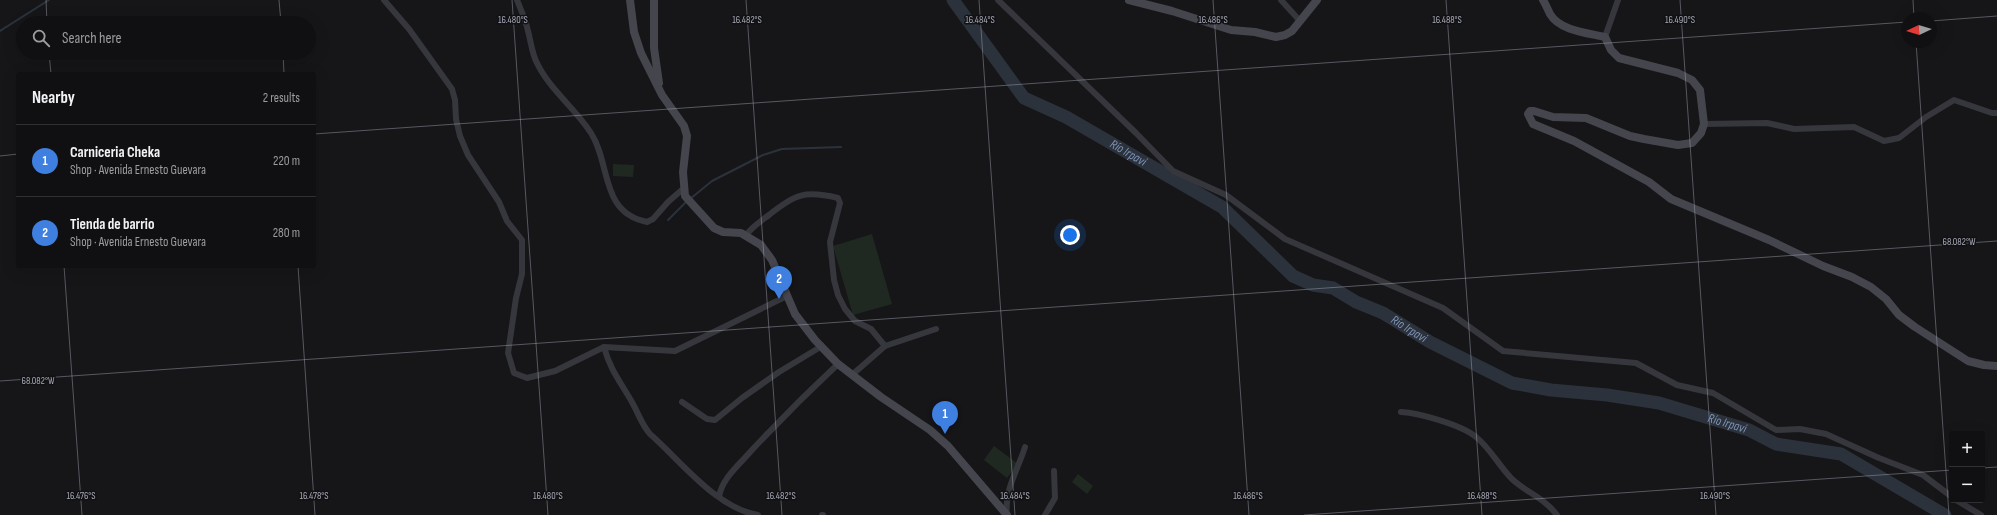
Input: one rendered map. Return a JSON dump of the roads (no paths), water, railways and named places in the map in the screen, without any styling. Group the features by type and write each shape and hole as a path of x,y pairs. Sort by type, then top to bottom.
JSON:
{"street":[{"path":"393,0 385,2 409,29 452,89 460,136 468,155 499,202 507,221 522,240 522,274 516,298 508,353 514,373 527,378 555,371 604,347 675,351 787,296"},
{"path":"517,0 528,30 536,62 549,83 591,133 598,147 608,188 622,209 634,218 648,222 653,219 668,202 684,192"},
{"path":"630,0 634,32 642,53 662,95 684,126 687,136 683,172 684,192 692,204 714,228 723,232 741,233 761,245 772,260 787,296 805,328 838,364 881,397 930,430 948,446 1007,515"},
{"path":"654,0 654,48 662,95"},
{"path":"998,0 1136,133 1173,171 1226,195 1285,239 1443,308 1503,351 1636,363 1677,385 1713,393 1776,430 1800,429 1826,434 1923,475 1949,496"},
{"path":"1129,0 1172,11 1231,30 1255,32 1276,37 1285,35 1292,30 1317,0"},
{"path":"1281,0 1300,21"},
{"path":"1618,0 1605,37 1611,50 1619,58 1678,73 1692,80 1700,90 1704,124 1701,133 1692,143 1678,145 1630,136 1586,118 1553,117 1534,110 1530,111 1528,114 1533,124 1574,141 1649,182 1671,199 1769,240 1823,266 1852,277 1871,287 1886,299 1899,315 1915,327 1968,361 1984,365 1997,366"},
{"path":"1545,1 1551,16 1560,24 1605,37"},
{"path":"1704,124 1767,123 1794,130 1854,127 1884,141 1899,138 1926,117 1954,100 1997,113"},
{"path":"746,235 784,202 796,196 809,194 838,198 840,203 830,242 834,280 838,295 845,309 855,321 871,329 885,346"},
{"path":"853,374 885,346 936,329"},
{"path":"682,402 707,419 715,420 742,398 779,372 822,346"},
{"path":"604,347 611,369 633,404 644,427 694,477 718,497 748,512 758,515"},
{"path":"718,497 720,488 738,465 792,406 838,364"},
{"path":"1401,412 1420,415 1453,425 1476,437 1513,479 1547,503 1558,515"},
{"path":"1007,515 1006,501 1008,491 1025,447"},
{"path":"1045,515 1055,498 1054,471"},
{"path":"1961,503 1981,515"}],"waterway":[{"path":"24,16 49,0"},
{"name":"Río Irpavi","path":"953,0 1024,98 1066,117 1222,207 1293,276 1313,285 1333,288 1356,302 1383,313 1430,342 1512,383 1551,390 1607,395 1659,403 1749,430 1776,444 1841,454 1945,515"},
{"path":"0,31 16,21"},
{"path":"690,199 712,181 763,155 782,149 841,147"},
{"path":"668,220 687,201"}],"place":[{"name":"Tienda de barrio","path":"779,299"},
{"name":"Carniceria Cheka","path":"945,434"}]}
